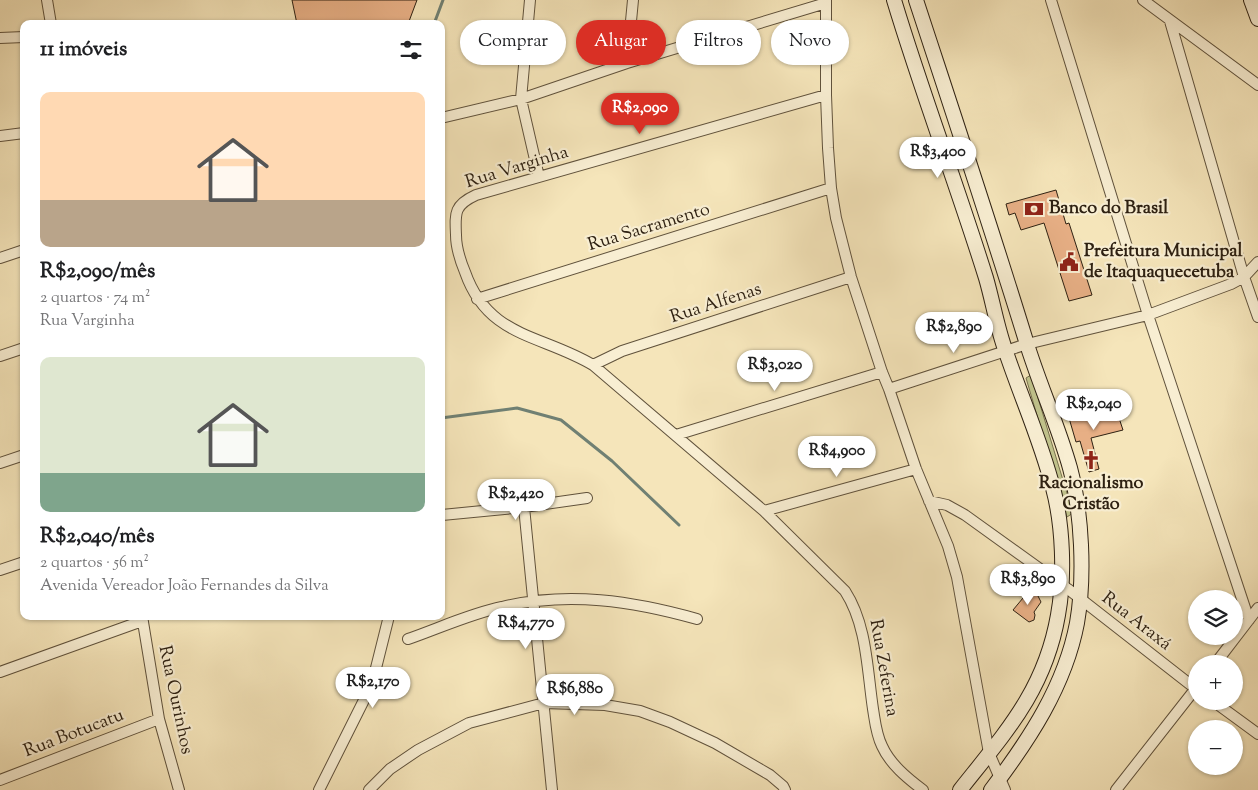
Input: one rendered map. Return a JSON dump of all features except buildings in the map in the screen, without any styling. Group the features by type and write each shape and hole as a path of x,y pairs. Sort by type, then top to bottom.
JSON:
{"main road":[{"path":"894,0 914,67 986,280 1005,351 1053,486 1058,516 1061,585 1058,614 1052,642 1044,665 1024,707 990,754 960,790"},
{"path":"916,0 1027,344 1070,469 1079,525 1081,577 1077,621 1072,646 1062,675 1037,726 1002,784 991,790"},
{"path":"1252,0 1258,19"},
{"path":"932,118 953,114"}],"street":[{"path":"47,0 50,20"},
{"path":"530,0 521,99 538,177"},
{"path":"631,20 633,0"},
{"path":"1051,0 1148,315 1249,620"},
{"path":"1143,0 1258,85"},
{"path":"666,51 826,1 826,95 832,188 836,218 850,277 882,372 916,469 941,528 957,577 990,754 1002,784"},
{"path":"1170,21 1244,277 1258,317"},
{"path":"0,38 20,37"},
{"path":"445,117 521,99 621,65"},
{"name":"Rua Varginha","path":"764,512 594,365 578,356 503,324 490,314 477,299 468,282 456,244 456,221 458,210 463,201 476,195 826,95"},
{"path":"0,136 20,134"},
{"name":"Rua Sacramento","path":"477,299 832,188"},
{"path":"0,258 20,251"},
{"path":"889,389 1027,344 1148,315 1232,284 1244,277 1258,262"},
{"name":"Rua Alfenas","path":"594,365 622,351 850,277"},
{"path":"0,356 20,349"},
{"path":"676,435 882,372"},
{"path":"0,463 20,456"},
{"path":"764,512 916,469"},
{"path":"445,515 524,508 587,498"},
{"name":"Rua Araxá","path":"929,501 948,505 965,515 1079,598 1188,683"},
{"path":"524,508 552,790"},
{"name":"Rua Zeferina","path":"764,512 845,591 854,604 860,625 876,727 881,746 892,763 923,790"},
{"path":"0,570 20,563"},
{"path":"408,639 500,607 534,601 586,599 611,601 655,607 697,619"},
{"path":"1222,655 1258,608"},
{"path":"0,672 139,620"},
{"name":"Rua Ourinhos","path":"142,620 159,720 179,790"},
{"path":"321,789 374,676 388,620"},
{"path":"1116,790 1188,699"},
{"path":"369,790 390,769 418,750 470,723 544,703 605,705 640,711 670,722 715,743 770,775 785,790"},
{"path":"1225,710 1258,734"},
{"name":"Rua Botucatu","path":"0,780 159,720"}],"green space":[{"path":"1031,375 1073,513 1067,517 1026,378"}],"waterway":[{"path":"436,20 443,0"},
{"path":"445,417 517,408 561,420 612,461 679,525"}],"place":[{"name":"Banco do Brasil","path":"1034,209"},
{"name":"Prefeitura Municipal de Itaquaquecetuba","path":"1069,262"},
{"name":"Racionalismo Cristão","path":"1091,460"}]}
